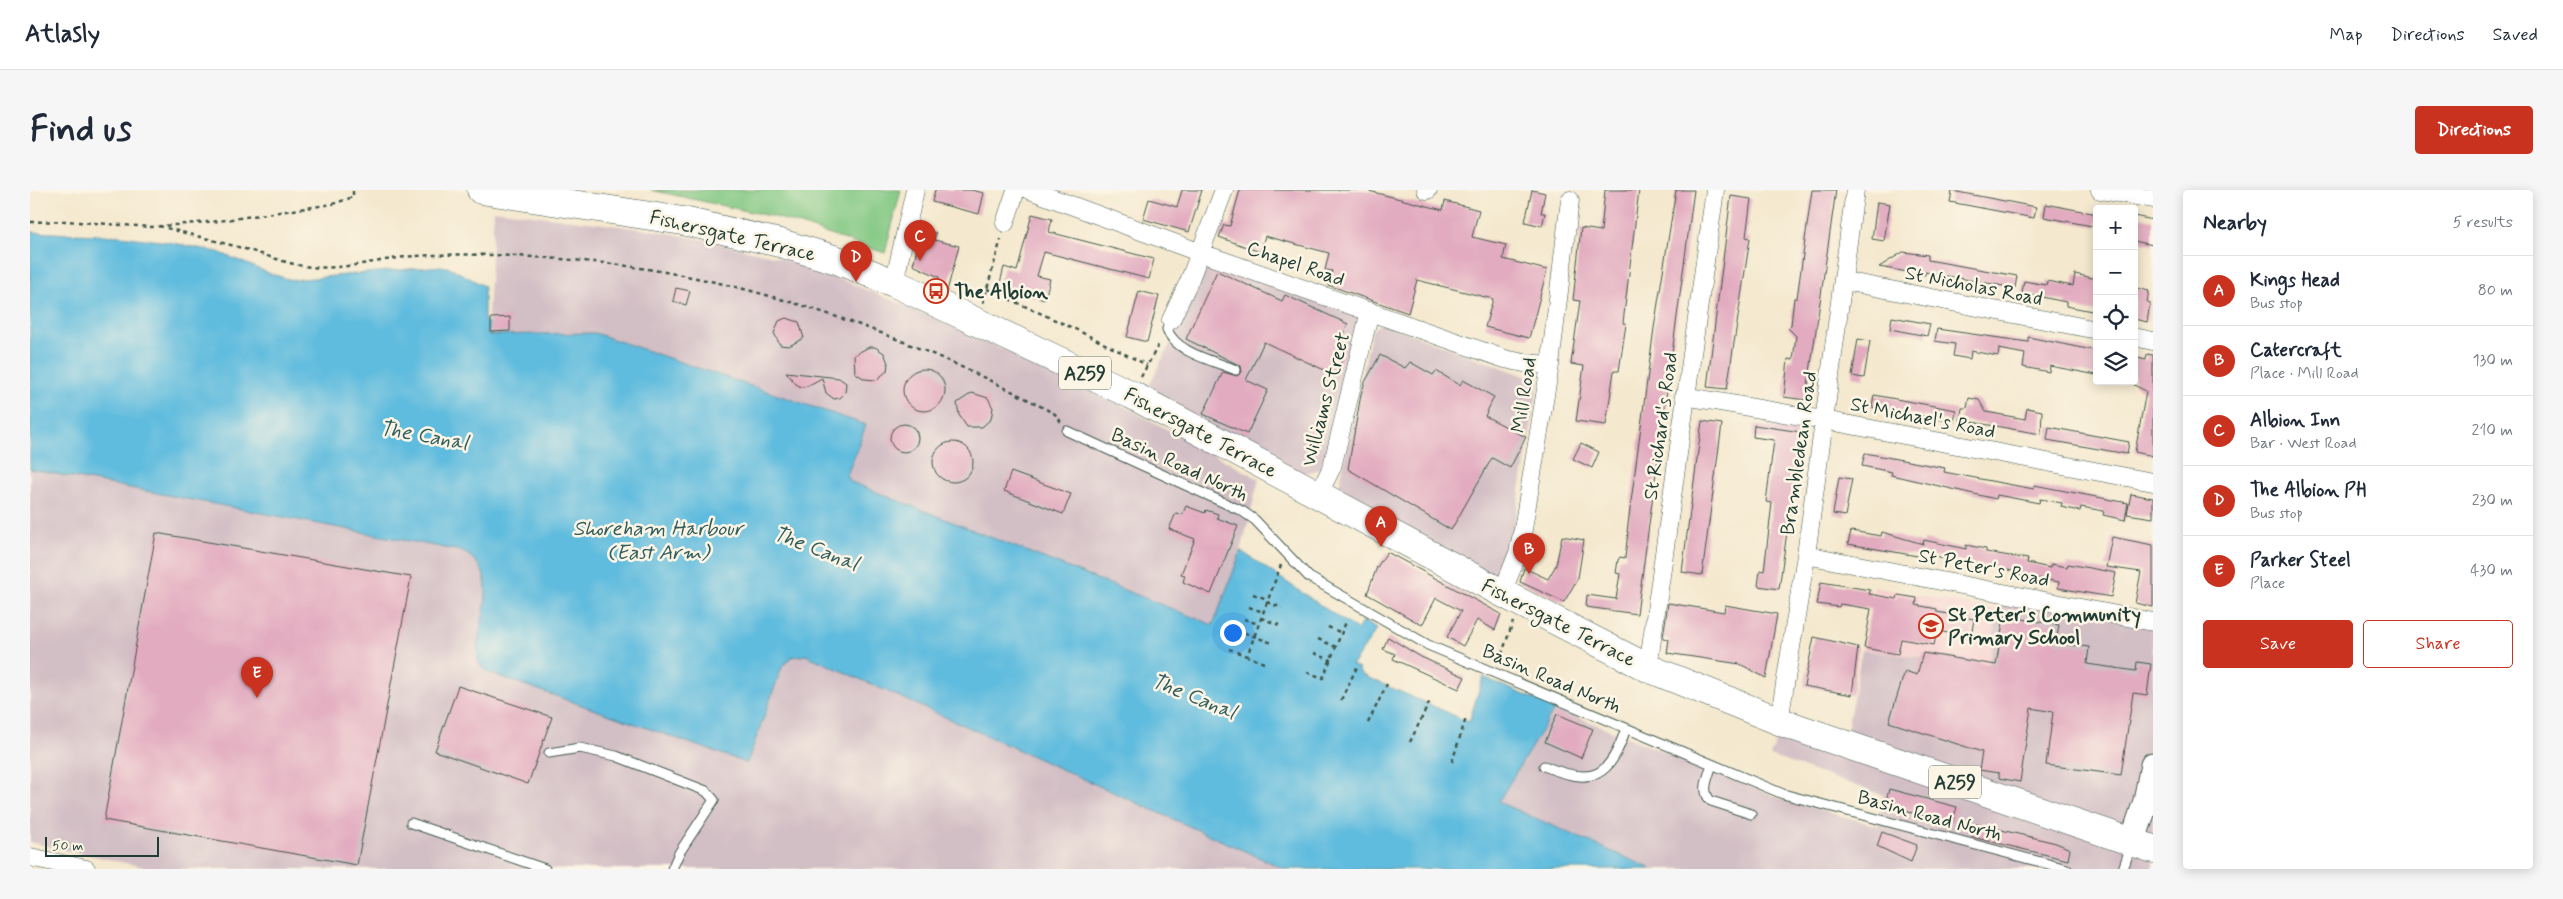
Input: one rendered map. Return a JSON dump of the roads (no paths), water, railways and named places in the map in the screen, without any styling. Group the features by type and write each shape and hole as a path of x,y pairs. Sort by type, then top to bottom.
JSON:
{"main road":[{"name":"Fishersgate Terrace","path":"481,190 683,221 780,243 837,260 894,283 1132,395 1318,496 1648,668 1778,721"},
{"name":"A259","path":"1778,721 2143,845"},
{"path":"2143,845 2144,807 2153,765"}],"street":[{"path":"894,283 915,190"},
{"path":"1005,223 1016,190"},
{"name":"Chapel Road","path":"1030,190 1201,253 1505,359 1524,363 1550,364"},
{"path":"1171,320 1201,253 1224,190"},
{"name":"St Richard's Road","path":"1648,668 1684,396 1715,190"},
{"name":"Brambledean Road","path":"1778,721 1806,555 1856,190"},
{"path":"2100,190 2153,199"},
{"name":"Mill Road","path":"1502,593 1518,552 1550,364 1570,200"},
{"name":"St Nicholas Road","path":"1844,281 2093,329"},
{"name":"Williams Street","path":"1318,496 1332,467 1370,311"},
{"path":"2138,339 2153,341"},
{"name":"St Michael's Road","path":"1684,396 1824,420 2153,482"},
{"name":"St Peter's Road","path":"1806,555 2153,622"},
{"path":"30,857 86,869"}],"lane":[{"path":"1171,320 1167,329 1169,335 1185,349 1236,370"},
{"name":"Basin Road North","path":"1067,431 1242,511 1255,520 1309,577 1428,645 1783,794 2067,869"},
{"path":"1544,766 1568,776 1580,778 1604,770 1612,763 1626,728"},
{"path":"549,753 580,748 616,756 706,791 714,800 679,854 672,869"},
{"path":"1712,764 1705,790 1708,797 1712,801 1751,814"},
{"path":"412,823 545,869"},
{"path":"2123,869 2143,845"}],"water":[{"name":"Shoreham Harbour (East Arm)","path":"30,232 121,236 168,242 218,252 271,274 292,280 441,266 451,268 484,286 484,319 488,324 488,335 595,333 866,425 847,475 851,482 1213,625 1241,551 1357,630 1363,621 1377,629 1352,665 1359,669 1360,674 1469,722 1483,677 1555,708 1498,802 1652,869 1285,869 806,655 791,657 782,667 747,763 490,673 480,664 477,651 486,598 485,580 478,564 461,551 30,469"}],"place":[{"name":"Albion Inn","path":"920,261"},
{"name":"The Albion PH","path":"856,282"},
{"name":"The Albion","path":"936,291"},
{"name":"Kings Head","path":"1381,547"},
{"name":"Catercraft","path":"1529,574"},
{"name":"St Peter's Community Primary School","path":"1931,626"},
{"name":"Parker Steel","path":"257,698"}],"water label":[{"name":"The Canal","path":"424,435"},
{"name":"The Canal","path":"816,548"},
{"name":"The Canal","path":"1194,696"}]}
